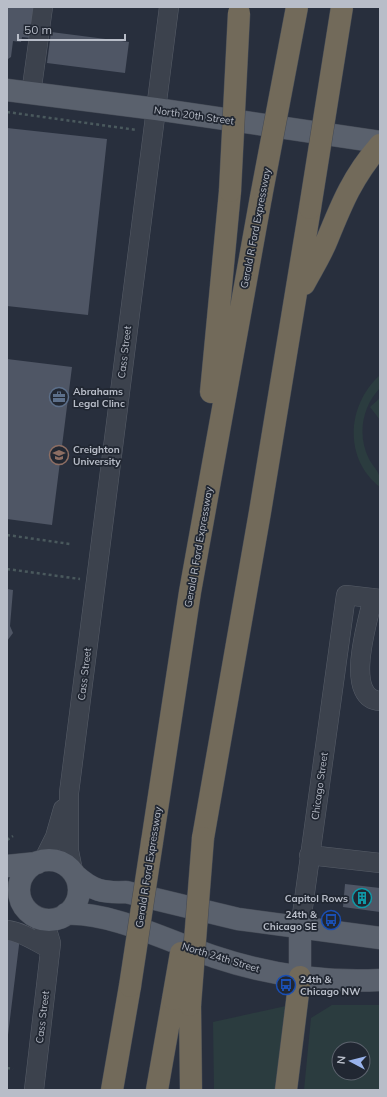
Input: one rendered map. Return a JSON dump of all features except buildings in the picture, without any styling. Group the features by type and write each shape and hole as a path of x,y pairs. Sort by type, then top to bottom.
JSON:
{"highway":[{"path":"190,592 230,191 239,7"},
{"name":"Gerald R Ford Expressway","path":"112,1090 130,986 190,592 261,197 297,7"},
{"path":"157,1090 182,1002 203,838 296,299 342,7"},
{"path":"296,299 326,241 336,214 356,176 380,144"},
{"path":"286,1090 300,977"},
{"path":"182,1002 191,1090"}],"main road":[{"name":"North 20th Street","path":"7,90 156,109 380,144"},
{"path":"40,862 29,868 14,895 31,913 38,917 47,919 65,915 75,904 79,892 72,866"},
{"path":"7,866 40,862 60,862 72,866 87,885 109,893 126,892 216,915 300,929 380,938"},
{"name":"North 24th Street","path":"65,915 79,913 107,918 216,957 272,972 334,981 380,980"},
{"name":"Chicago Street","path":"300,929 300,977"}],"street":[{"path":"31,94 43,7"},
{"name":"Cass Street","path":"69,793 168,7"},
{"name":"Chicago Street","path":"300,929 346,595 377,599"},
{"path":"377,599 363,642 359,675 362,690 374,700 380,701"},
{"path":"40,862 55,837 69,793"},
{"path":"69,793 72,866"},
{"path":"310,855 380,863"},
{"name":"Cass Street","path":"34,1090 50,946 65,915"},
{"path":"7,930 19,932 26,937 50,946 48,933 38,917"}],"path":[{"path":"7,112 141,131"},
{"path":"7,535 70,544"},
{"path":"7,569 76,578 80,579 80,582"},
{"path":"7,840 13,836"},
{"path":"7,1068 13,1069"}],"shaded area":[{"path":"380,375 380,388 365,412 362,431 365,450 379,474 380,487 368,475 360,461 355,447 354,431 356,416 361,401 369,387"},
{"path":"380,398 380,420 370,407"},
{"path":"332,1005 380,1005 380,1090 304,1090 311,1018"},
{"path":"286,1006 275,1090 214,1090 213,1022"}],"place":[{"name":"Abrahams Legal Clinc","path":"59,397"},
{"name":"Creighton University","path":"59,455"},
{"name":"Capitol Rows","path":"362,898"},
{"name":"24th & Chicago SE","path":"331,920"},
{"name":"24th & Chicago NW","path":"286,985"}]}
